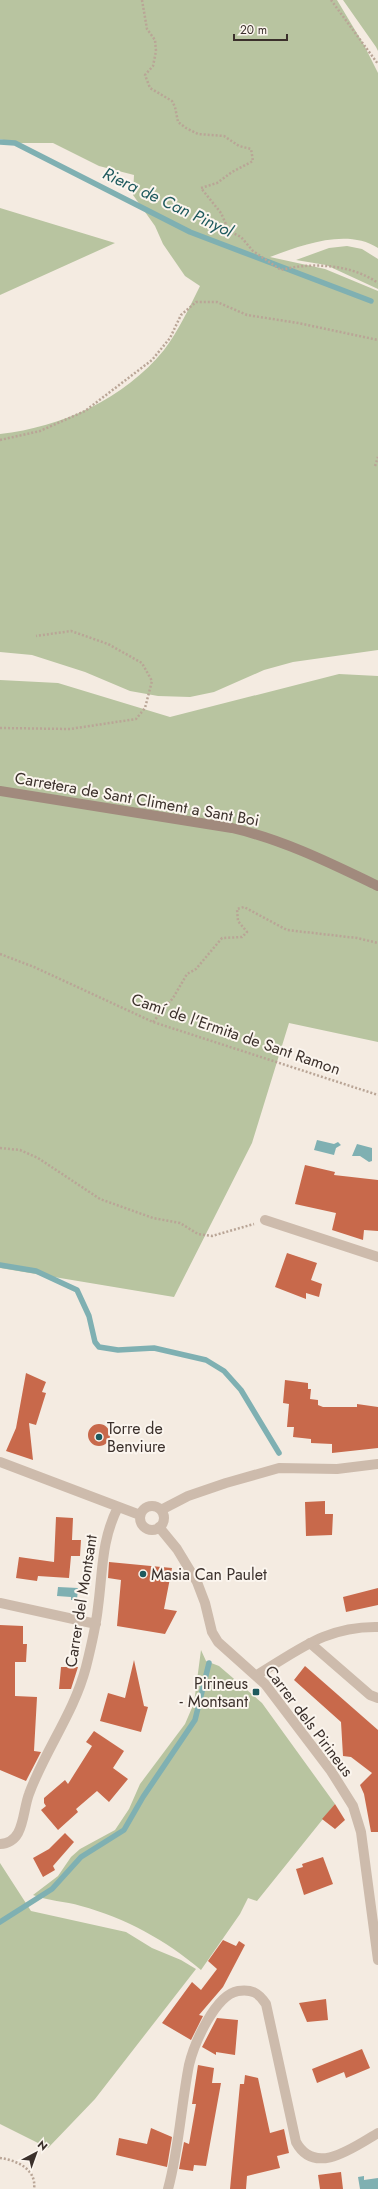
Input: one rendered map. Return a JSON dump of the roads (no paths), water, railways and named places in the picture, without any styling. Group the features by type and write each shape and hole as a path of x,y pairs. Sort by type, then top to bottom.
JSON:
{"street":[{"name":"Carretera de Sant Climent a Sant Boi","path":"0,791 224,826 262,835 291,845 378,886"},
{"path":"265,1220 378,1257"},
{"path":"0,1462 140,1515"},
{"path":"161,1510 163,1521 159,1527 151,1530 144,1528 141,1523 140,1515 143,1510 150,1506 161,1510 188,1496 226,1482 279,1468 337,1469 378,1464"},
{"name":"Carrer del Montsant","path":"0,1844 13,1841 18,1834 28,1794 80,1689 96,1624 104,1542 110,1523 118,1507"},
{"name":"Carrer dels Pirineus","path":"159,1527 177,1549 197,1582 205,1603 212,1632 218,1642 257,1675 331,1770 353,1806 361,1832 378,1960"},
{"path":"0,1602 96,1624"},
{"path":"257,1675 310,1643 336,1631 360,1627 378,1627"},
{"path":"310,1643 370,1695 378,1698"},
{"path":"168,2189 191,2058 203,2029 217,2006 235,1992 253,1991 261,1996 266,2004 296,2142 299,2148 313,2158 322,2159 343,2152 378,2133"}],"water":[{"path":"317,1140 334,1144 338,1142 341,1145 336,1148 334,1155 314,1150"},
{"path":"357,1144 372,1148 372,1161 369,1162 360,1156 352,1156"},
{"path":"58,1587 78,1588 77,1600 71,1600 71,1597 57,1596"},
{"path":"364,2176 364,2180 378,2178 378,2189 360,2189 358,2177"}],"waterway":[{"name":"Riera de Can Pinyol","path":"0,142 15,143 190,232 371,301"},
{"name":"Riera de Can Pinyol","path":"0,1265 36,1271 77,1290 89,1316 95,1342 99,1347 118,1350 154,1348 206,1360 224,1371 241,1390 279,1453"},
{"path":"0,1922 52,1889 81,1857 124,1830 143,1797 195,1720 209,1663"}],"place":[{"name":"Torre de Benviure","path":"99,1437"},
{"name":"Masia Can Paulet","path":"143,1574"},
{"name":"Pirineus - Montsant","path":"256,1692"}]}
